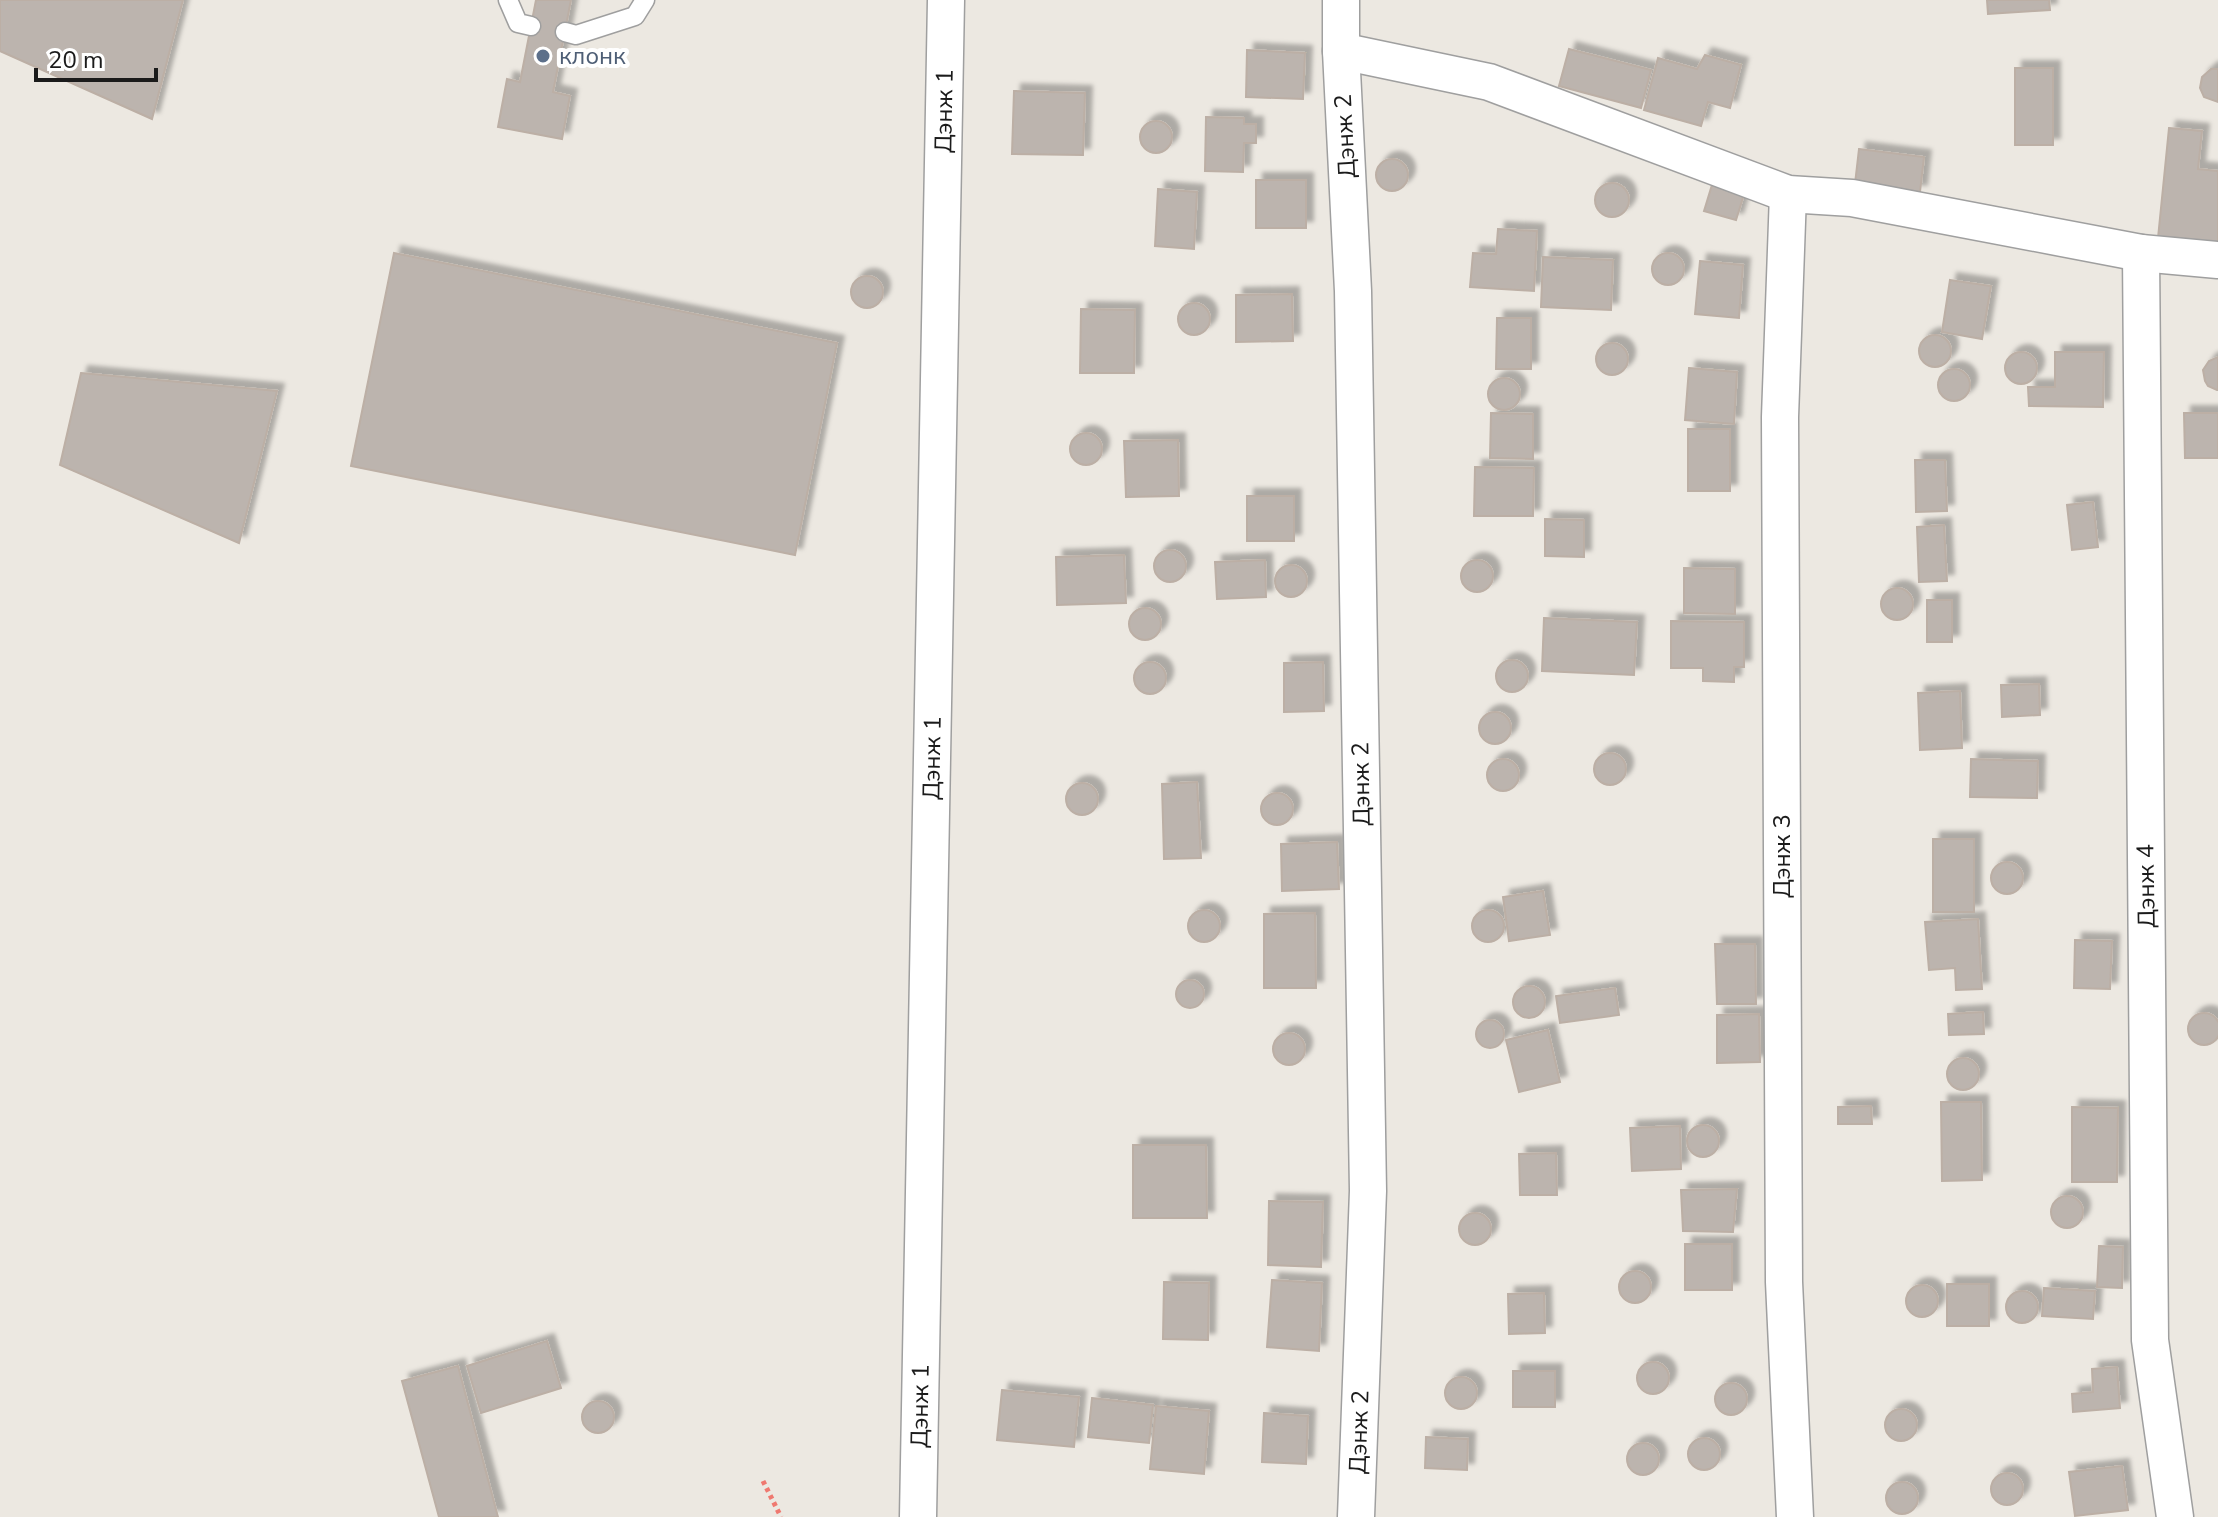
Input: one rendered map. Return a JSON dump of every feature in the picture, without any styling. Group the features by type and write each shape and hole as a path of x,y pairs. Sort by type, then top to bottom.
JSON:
{"street":[{"name":"Дэнж 1","path":"918,1517 946,0"},
{"name":"Дэнж 2","path":"1341,0 1353,291 1368,1191 1356,1517"},
{"path":"1341,51 1489,82 1788,194 1852,198 2141,253 2218,260"},
{"name":"Дэнж 3","path":"1788,194 1780,417 1784,1251 1795,1517"},
{"name":"Дэнж 4","path":"2141,253 2150,1340 2175,1517"}],"lane":[{"path":"508,0 518,23 531,26"},
{"path":"565,32 576,35 635,16 645,0"}],"path":[{"path":"763,1481 781,1517"}],"building":[{"path":"0,0 183,0 152,119 0,51"},
{"name":"клонк","path":"536,0 571,0 553,92 570,96 562,139 498,127 507,79 520,82"},
{"path":"1987,0 2049,0 2050,10 1988,14"},
{"path":"1569,49 1651,70 1641,108 1559,86"},
{"path":"1247,50 1305,53 1303,99 1246,97"},
{"path":"1705,55 1741,65 1730,108 1708,102 1701,126 1644,110 1658,58 1697,69"},
{"path":"2015,68 2053,68 2053,145 2015,145"},
{"path":"2211,69 2218,69 2218,102 2204,97 2200,88 2202,77"},
{"path":"1014,91 1085,93 1083,155 1012,154"},
{"path":"1206,117 1244,118 1244,124 1256,124 1256,143 1244,143 1243,172 1205,171"},
{"path":"1156,121 1168,125 1172,137 1168,149 1156,153 1144,149 1140,137 1144,125"},
{"path":"2169,128 2202,131 2198,169 2218,171 2218,244 2158,238"},
{"path":"1859,149 1924,157 1920,192 1855,184"},
{"path":"1392,159 1404,163 1408,175 1404,187 1392,191 1380,187 1376,175 1380,163"},
{"path":"1715,175 1747,185 1736,220 1704,211"},
{"path":"1256,180 1306,180 1306,228 1256,228"},
{"path":"1612,183 1624,188 1629,200 1624,212 1612,217 1600,212 1595,200 1600,188"},
{"path":"1158,189 1197,192 1194,249 1155,246"},
{"path":"1498,229 1537,231 1534,291 1470,287 1473,253 1496,254"},
{"path":"394,253 837,343 795,555 351,466"},
{"path":"1668,253 1680,257 1684,269 1680,281 1668,285 1656,281 1652,269 1656,257"},
{"path":"1543,257 1613,260 1611,310 1541,307"},
{"path":"1700,261 1743,265 1739,318 1695,314"},
{"path":"867,276 879,280 883,292 879,304 867,308 855,304 851,292 855,280"},
{"path":"1950,280 1991,286 1982,339 1942,332"},
{"path":"1292,294 1293,341 1236,342 1236,295"},
{"path":"1194,303 1206,307 1210,319 1206,331 1194,335 1182,331 1178,319 1182,307"},
{"path":"1081,309 1135,310 1134,373 1080,373"},
{"path":"1497,318 1531,318 1531,369 1496,369"},
{"path":"1935,335 1947,339 1951,351 1947,363 1935,367 1923,363 1919,351 1923,339"},
{"path":"1612,343 1624,347 1628,359 1624,371 1612,375 1600,371 1596,359 1600,347"},
{"path":"2021,352 2033,356 2037,368 2033,380 2021,384 2009,380 2005,368 2009,356"},
{"path":"2055,352 2104,352 2103,407 2029,406 2028,387 2055,387"},
{"path":"2218,357 2217,390 2208,386 2203,370 2209,361"},
{"path":"1689,368 1737,372 1734,424 1685,420"},
{"path":"1954,369 1966,373 1970,385 1966,397 1954,401 1942,397 1938,385 1942,373"},
{"path":"81,373 277,391 239,543 60,465"},
{"path":"1504,378 1516,382 1520,394 1516,406 1504,410 1492,406 1488,394 1492,382"},
{"path":"1491,413 1533,414 1533,459 1490,458"},
{"path":"2184,413 2218,413 2218,458 2185,458"},
{"path":"1688,429 1730,429 1730,491 1688,491"},
{"path":"1086,433 1098,437 1102,449 1098,461 1086,465 1074,461 1070,449 1074,437"},
{"path":"1178,440 1179,496 1126,497 1124,441"},
{"path":"1915,460 1945,460 1947,511 1916,512"},
{"path":"1475,467 1534,468 1533,516 1474,516"},
{"path":"1247,496 1294,496 1294,541 1247,541"},
{"path":"2093,502 2098,547 2072,550 2067,505"},
{"path":"1545,519 1584,520 1584,557 1545,556"},
{"path":"1944,525 1947,581 1919,582 1917,527"},
{"path":"1170,550 1182,554 1186,566 1182,578 1170,582 1158,578 1154,566 1158,554"},
{"path":"1124,555 1126,603 1057,605 1056,557"},
{"path":"1265,560 1266,597 1217,599 1215,562"},
{"path":"1477,560 1489,564 1493,576 1489,588 1477,592 1465,588 1461,576 1465,564"},
{"path":"1291,565 1303,569 1307,581 1303,593 1291,597 1279,593 1275,581 1279,569"},
{"path":"1684,568 1735,569 1735,614 1684,613"},
{"path":"1897,588 1909,592 1913,604 1909,616 1897,620 1885,616 1881,604 1885,592"},
{"path":"1927,600 1952,600 1952,642 1927,642"},
{"path":"1145,608 1157,612 1161,624 1157,636 1145,640 1133,636 1129,624 1133,612"},
{"path":"1544,618 1637,622 1634,675 1542,671"},
{"path":"1671,621 1744,622 1744,667 1734,667 1734,682 1703,681 1703,668 1671,668"},
{"path":"1512,660 1524,664 1528,676 1524,688 1512,692 1500,688 1496,676 1500,664"},
{"path":"1150,662 1162,666 1166,678 1162,690 1150,694 1138,690 1134,678 1138,666"},
{"path":"1323,662 1324,711 1284,712 1284,663"},
{"path":"2039,684 2040,715 2002,717 2001,685"},
{"path":"1960,691 1962,748 1920,750 1918,693"},
{"path":"1495,712 1507,716 1511,728 1507,740 1495,744 1483,740 1479,728 1483,716"},
{"path":"1610,753 1622,757 1626,769 1622,781 1610,785 1598,781 1594,769 1598,757"},
{"path":"1503,759 1515,763 1519,775 1515,787 1503,791 1491,787 1487,775 1491,763"},
{"path":"1971,759 2038,761 2037,798 1970,797"},
{"path":"1197,782 1201,858 1164,859 1162,784"},
{"path":"1082,783 1094,787 1098,799 1094,811 1082,815 1070,811 1066,799 1070,787"},
{"path":"1277,793 1288,798 1293,809 1288,820 1277,825 1266,820 1261,809 1266,798"},
{"path":"1933,839 1974,839 1974,912 1933,912"},
{"path":"1337,842 1339,889 1282,891 1281,844"},
{"path":"2007,862 2019,866 2023,878 2019,890 2007,894 1995,890 1991,878 1995,866"},
{"path":"1543,891 1550,935 1509,941 1503,897"},
{"path":"1204,910 1216,914 1220,926 1216,938 1204,942 1192,938 1188,926 1192,914"},
{"path":"1488,910 1499,915 1504,926 1499,937 1488,942 1477,937 1472,926 1477,915"},
{"path":"1315,913 1316,988 1264,988 1264,914"},
{"path":"1978,919 1982,989 1956,990 1955,968 1929,970 1925,922"},
{"path":"2075,940 2112,941 2110,989 2074,988"},
{"path":"1715,944 1755,944 1756,1004 1717,1004"},
{"path":"1190,980 1200,984 1204,994 1200,1004 1190,1008 1180,1004 1176,994 1180,984"},
{"path":"1529,986 1541,990 1545,1002 1541,1014 1529,1018 1517,1014 1513,1002 1517,990"},
{"path":"1615,988 1619,1015 1560,1023 1556,996"},
{"path":"1983,1012 1984,1034 1949,1035 1948,1014"},
{"path":"2204,1013 2215,1018 2220,1029 2215,1040 2204,1045 2193,1040 2188,1029 2193,1018"},
{"path":"1759,1014 1760,1062 1717,1063 1717,1015"},
{"path":"1490,1020 1500,1024 1504,1034 1500,1044 1490,1048 1480,1044 1476,1034 1480,1024"},
{"path":"1548,1030 1560,1082 1519,1092 1506,1040"},
{"path":"1289,1033 1301,1037 1305,1049 1301,1061 1289,1065 1277,1061 1273,1049 1277,1037"},
{"path":"1963,1058 1975,1062 1979,1074 1975,1086 1963,1090 1951,1086 1947,1074 1951,1062"},
{"path":"1941,1102 1981,1102 1982,1180 1942,1181"},
{"path":"1871,1106 1872,1124 1838,1124 1838,1107"},
{"path":"2072,1107 2118,1108 2117,1182 2072,1182"},
{"path":"1703,1125 1715,1129 1719,1141 1715,1153 1703,1157 1691,1153 1687,1141 1691,1129"},
{"path":"1680,1126 1681,1169 1632,1171 1630,1128"},
{"path":"1133,1145 1206,1145 1207,1218 1133,1218"},
{"path":"1556,1153 1557,1195 1520,1195 1519,1154"},
{"path":"1737,1189 1733,1232 1683,1231 1681,1190"},
{"path":"2067,1196 2079,1200 2083,1212 2079,1224 2067,1228 2055,1224 2051,1212 2055,1200"},
{"path":"1269,1201 1323,1202 1321,1267 1268,1265"},
{"path":"1475,1213 1487,1217 1491,1229 1487,1241 1475,1245 1463,1241 1459,1229 1463,1217"},
{"path":"1685,1244 1732,1244 1732,1290 1685,1290"},
{"path":"2099,1246 2123,1247 2122,1288 2097,1287"},
{"path":"1635,1271 1647,1275 1651,1287 1647,1299 1635,1303 1623,1299 1619,1287 1623,1275"},
{"path":"1272,1280 1322,1283 1319,1351 1267,1347"},
{"path":"1164,1282 1209,1283 1208,1340 1163,1339"},
{"path":"1947,1284 1989,1284 1989,1326 1947,1326"},
{"path":"1922,1285 1934,1289 1938,1301 1934,1313 1922,1317 1910,1313 1906,1301 1910,1289"},
{"path":"2044,1288 2095,1291 2093,1319 2042,1316"},
{"path":"2022,1291 2034,1295 2038,1307 2034,1319 2022,1323 2010,1319 2006,1307 2010,1295"},
{"path":"1544,1293 1545,1333 1509,1334 1508,1294"},
{"path":"547,1341 561,1388 481,1413 467,1366"},
{"path":"1653,1362 1665,1366 1669,1378 1665,1390 1653,1394 1641,1390 1637,1378 1641,1366"},
{"path":"458,1366 498,1517 439,1517 402,1381"},
{"path":"2117,1367 2120,1408 2073,1412 2072,1394 2093,1392 2092,1369"},
{"path":"1513,1371 1555,1371 1555,1407 1513,1407"},
{"path":"1461,1377 1473,1381 1477,1393 1473,1405 1461,1409 1449,1405 1445,1393 1449,1381"},
{"path":"1731,1383 1743,1387 1747,1399 1743,1411 1731,1415 1719,1411 1715,1399 1719,1387"},
{"path":"1002,1390 1079,1397 1074,1447 997,1440"},
{"path":"1092,1398 1153,1405 1149,1443 1088,1437"},
{"path":"598,1401 610,1405 614,1417 610,1429 598,1433 586,1429 582,1417 586,1405"},
{"path":"1156,1406 1209,1411 1204,1474 1150,1469"},
{"path":"1901,1409 1913,1413 1917,1425 1913,1437 1901,1441 1889,1437 1885,1425 1889,1413"},
{"path":"1264,1413 1308,1416 1306,1464 1262,1462"},
{"path":"1426,1437 1468,1439 1467,1470 1425,1468"},
{"path":"1704,1438 1716,1442 1720,1454 1716,1466 1704,1470 1692,1466 1688,1454 1692,1442"},
{"path":"1643,1443 1655,1447 1659,1459 1655,1471 1643,1475 1631,1471 1627,1459 1631,1447"},
{"path":"2122,1466 2128,1510 2075,1516 2069,1472"},
{"path":"2007,1473 2019,1477 2023,1489 2019,1501 2007,1505 1995,1501 1991,1489 1995,1477"},
{"path":"1902,1482 1914,1486 1918,1498 1914,1510 1902,1514 1890,1510 1886,1498 1890,1486"}],"place":[{"name":"клонк","path":"543,56"}]}
